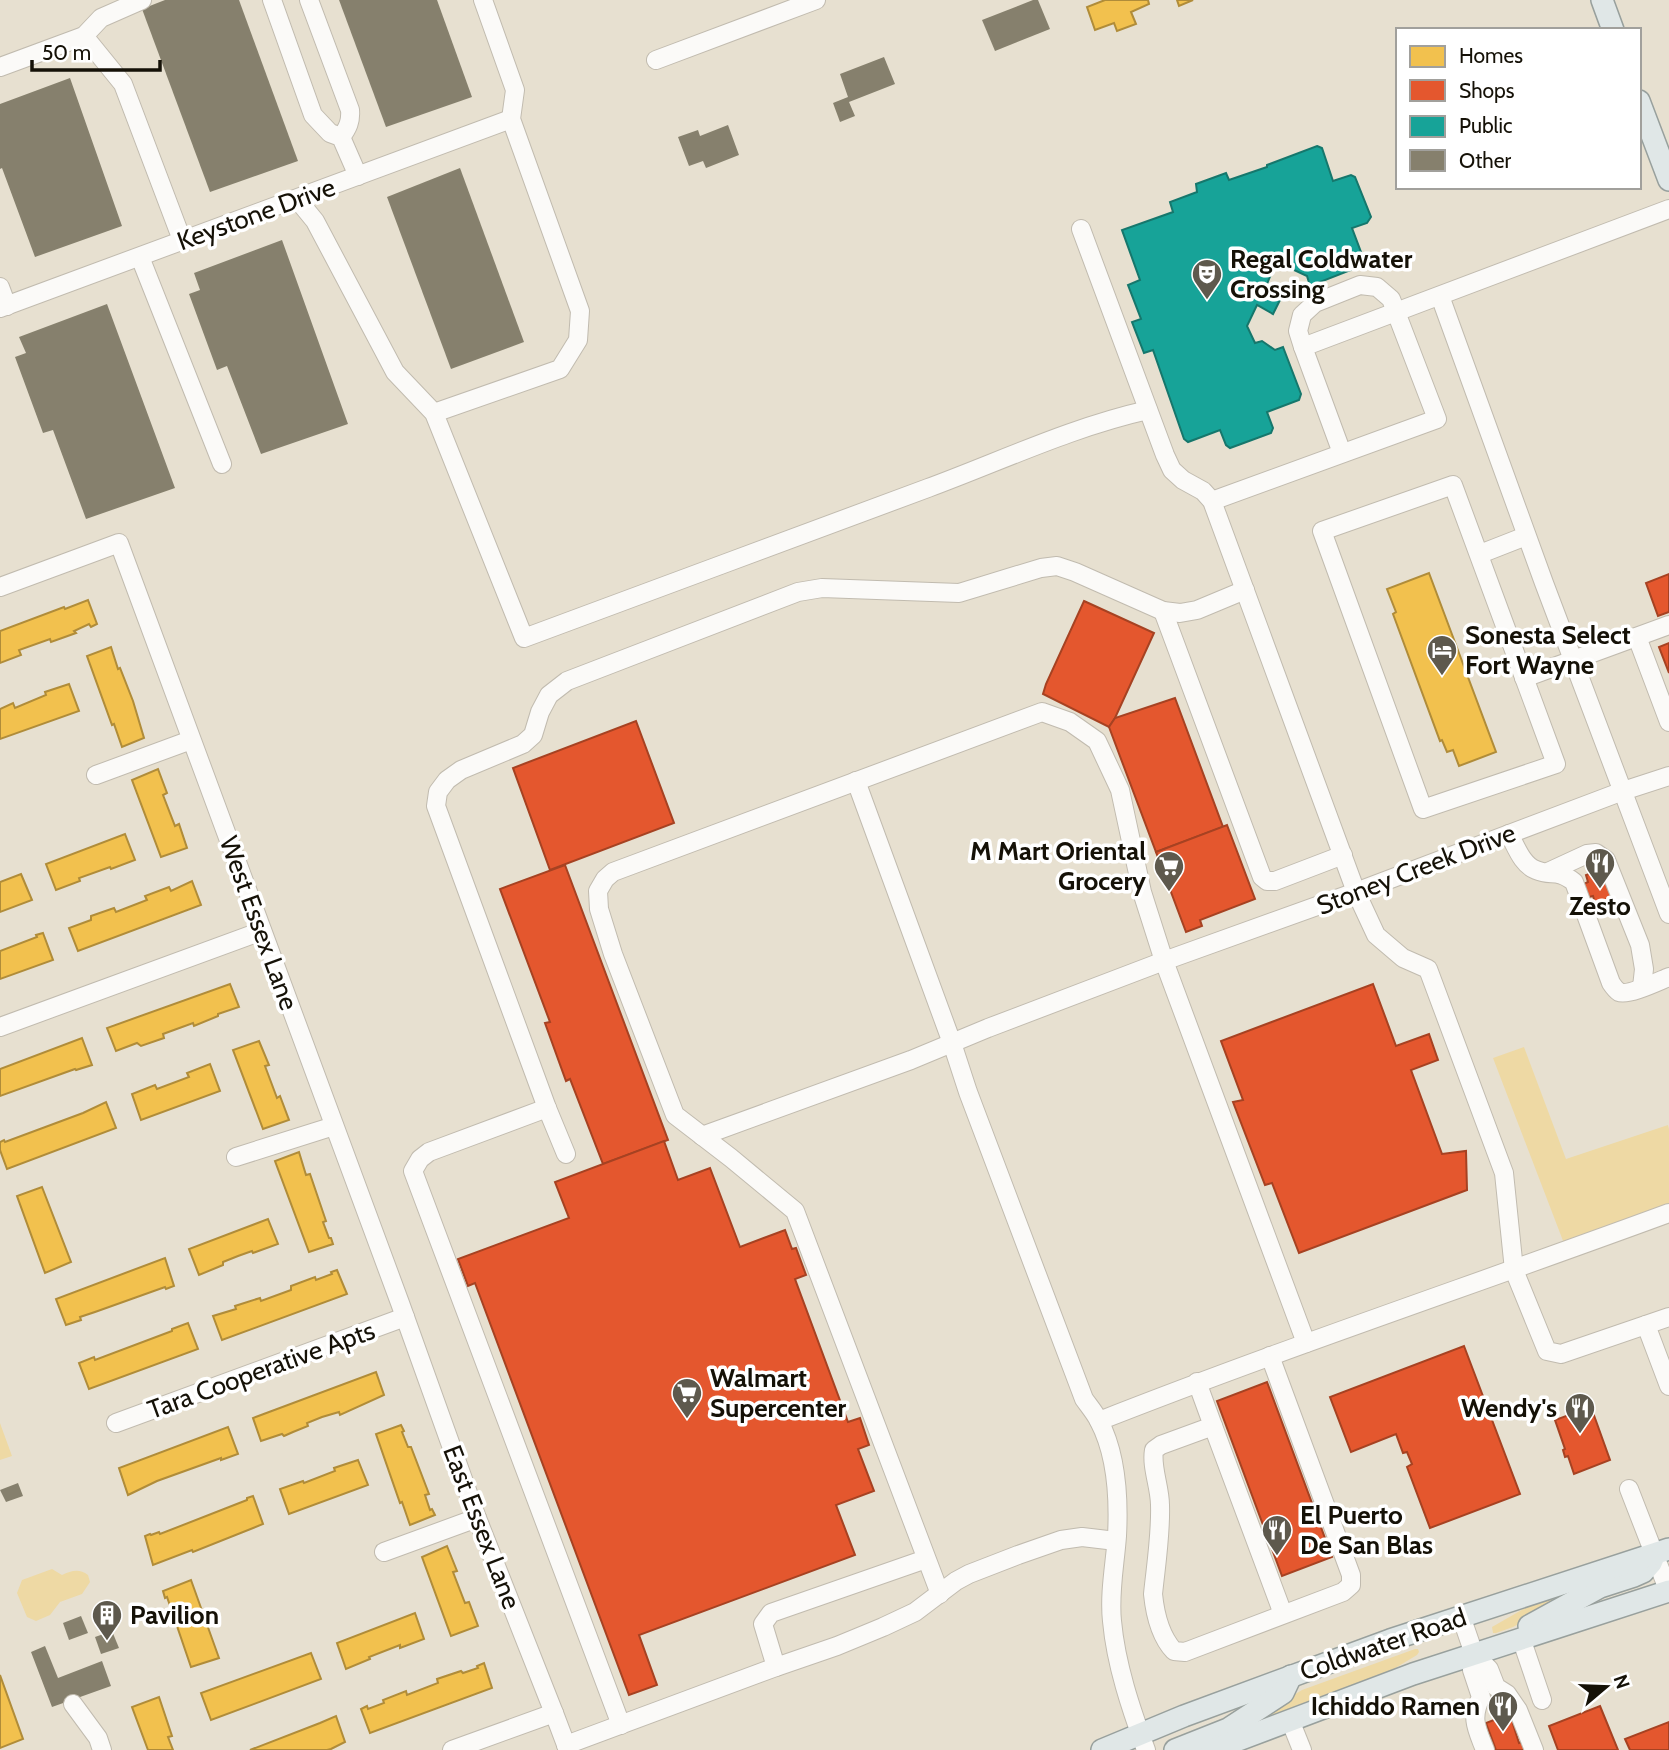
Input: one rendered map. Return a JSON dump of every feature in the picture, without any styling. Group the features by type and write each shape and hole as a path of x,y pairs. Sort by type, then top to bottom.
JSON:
{"main road":[{"path":"1602,0 1612,28"},
{"path":"1641,106 1669,180"},
{"path":"1521,1638 1530,1625 1600,1587 1643,1572 1662,1552"},
{"name":"Coldwater Road","path":"1102,1750 1139,1745 1290,1676 1390,1640 1662,1552"},
{"name":"Coldwater Road","path":"1212,1750 1413,1674 1669,1591"},
{"path":"1175,1750 1228,1729 1283,1693 1290,1676"}],"street":[{"path":"0,67 84,36 101,18 142,0"},
{"path":"272,0 313,115 330,133 341,137 358,176"},
{"path":"309,0 350,110 348,129 341,137"},
{"path":"433,413 560,369 578,340 580,311 512,120 515,90 483,0"},
{"path":"656,60 816,0"},
{"path":"84,36 123,84 183,240"},
{"name":"Keystone Drive","path":"3,307 512,120"},
{"path":"297,199 315,221 395,372 433,413 524,638 960,476 1063,434 1111,418 1149,410"},
{"path":"1303,347 1669,209"},
{"path":"1081,229 1172,470 1183,480 1203,491 1212,501 1356,892 1376,935 1403,958 1428,970 1504,1173 1514,1270 1547,1351 1561,1354 1669,1317"},
{"path":"140,257 222,464"},
{"path":"1212,501 1437,419 1397,312 1391,299 1377,287 1360,285 1315,303 1302,314 1298,331 1342,453"},
{"path":"0,287 3,307"},
{"path":"1440,296 1526,536 1669,914"},
{"path":"1453,485 1479,554 1556,764 1423,809 1322,531 1453,485"},
{"path":"1479,554 1526,536"},
{"name":"West Essex Lane","path":"0,587 119,543 402,1310"},
{"path":"566,1154 436,806 438,792 447,780 461,770 523,744 533,735 549,695 567,681 798,592 822,587 959,593 1041,568 1057,566 1163,611 1180,613 1197,610 1245,590"},
{"path":"1163,611 1262,877 1267,881 1275,881 1343,855"},
{"path":"1524,678 1669,625"},
{"path":"1637,637 1669,722"},
{"path":"940,1594 795,1211 675,1115 598,909 598,891 613,872 1042,712 1070,722 1085,731 1097,741 1120,790 1142,892 1164,961 1306,1343"},
{"path":"96,775 191,740"},
{"name":"Stoney Creek Drive","path":"702,1136 911,1060 1164,961 1669,776"},
{"path":"856,781 1084,1399 1099,1421 1108,1444 1115,1473 1118,1511 1112,1620 1139,1745"},
{"path":"1509,834 1524,862 1535,870 1559,873 1574,882 1611,983 1617,991 1622,993 1669,977"},
{"path":"1548,872 1587,854 1596,853 1606,860 1640,946 1644,970 1642,987"},
{"path":"0,1027 262,931"},
{"path":"547,1108 429,1152 419,1159 413,1171 621,1724"},
{"path":"236,1157 334,1126"},
{"path":"1099,1421 1197,1382 1669,1213"},
{"name":"Tara Cooperative Apts","path":"116,1423 402,1310"},
{"name":"East Essex Lane","path":"402,1310 477,1518 567,1748"},
{"path":"1646,1325 1669,1386"},
{"path":"1213,1426 1154,1450 1160,1508 1154,1608 1167,1643 1174,1651 1185,1652 1343,1592 1351,1585 1351,1575 1270,1356"},
{"path":"1197,1382 1283,1614"},
{"path":"1629,1489 1643,1528 1662,1552 1669,1591"},
{"path":"384,1552 477,1518"},
{"path":"567,1748 621,1724 883,1627 915,1612 969,1574 1061,1540 1082,1537 1116,1541"},
{"path":"776,1667 763,1624 771,1613 926,1559"},
{"path":"1461,1616 1474,1654 1472,1670 1481,1698 1474,1717 1485,1750"},
{"path":"1521,1638 1542,1700"},
{"path":"1474,1654 1489,1669 1496,1687 1507,1694 1518,1710 1534,1750"},
{"path":"73,1704 100,1744"},
{"path":"453,1750 554,1713"},
{"path":"1290,1720 1302,1750"}],"shaded area":[{"path":"1524,1047 1566,1159 1668,1125 1669,1209 1565,1246 1493,1058"},
{"path":"0,1423 12,1456 0,1460"},
{"path":"52,1569 62,1575 81,1571 88,1575 90,1582 82,1594 60,1602 50,1615 36,1621 27,1617 17,1593 22,1580"},
{"path":"1576,1592 1577,1594 1513,1627 1493,1633 1492,1627 1527,1607"},
{"path":"1415,1649 1419,1652 1417,1655 1387,1673 1242,1727 1302,1690"}],"building: Homes":[{"path":"1105,0 1148,0 1149,4 1131,12 1136,24 1117,31 1114,23 1095,30 1087,7"},
{"path":"1177,0 1193,0 1179,6"},
{"name":"Sonesta Select Fort Wayne","path":"1429,573 1496,752 1459,766 1453,750 1447,752 1442,740 1440,741 1393,614 1396,612 1387,589"},
{"path":"88,600 97,624 91,627 89,624 74,631 76,633 51,642 50,639 19,650 21,655 0,663 0,631"},
{"path":"111,647 133,701 144,738 122,747 87,656"},
{"path":"69,684 79,711 0,739 0,709 13,703 15,708 46,695 45,692"},
{"path":"158,769 167,793 163,795 175,826 179,824 187,848 161,857 132,780"},
{"path":"125,834 135,860 79,878 80,881 56,890 46,864"},
{"path":"21,874 32,900 0,912 0,882"},
{"path":"192,881 201,905 78,951 69,928 91,920 91,916 114,908 116,912 147,900 145,896 169,887 171,891"},
{"path":"43,933 53,960 0,979 0,951"},
{"path":"230,984 239,1007 194,1026 193,1023 163,1034 164,1038 141,1046 137,1043 116,1051 107,1028"},
{"path":"82,1038 92,1065 0,1096 0,1069"},
{"path":"259,1041 269,1065 265,1066 277,1098 280,1096 289,1120 263,1129 233,1050"},
{"path":"210,1064 220,1091 141,1120 132,1094 155,1085 157,1089 189,1077 187,1073"},
{"path":"106,1102 116,1128 7,1169 0,1142 83,1113"},
{"path":"299,1152 306,1175 310,1174 326,1221 323,1222 333,1244 309,1252 275,1161"},
{"path":"42,1187 71,1262 45,1273 17,1196"},
{"path":"268,1219 278,1244 238,1256 199,1275 189,1249"},
{"path":"165,1258 174,1286 80,1317 81,1320 66,1325 56,1299"},
{"path":"337,1270 347,1294 222,1340 213,1316 236,1309 235,1306 260,1298 261,1301 291,1290 291,1286 315,1277 316,1280"},
{"path":"188,1323 198,1349 89,1389 79,1363 94,1357 95,1360"},
{"path":"376,1372 384,1395 340,1415 339,1412 307,1423 308,1426 284,1436 282,1434 261,1441 253,1418"},
{"path":"401,1425 429,1494 425,1495 430,1510 432,1509 435,1515 410,1525 376,1434"},
{"path":"228,1427 238,1454 157,1481 128,1495 119,1468"},
{"path":"358,1460 368,1485 289,1514 280,1489 303,1481 304,1483"},
{"path":"253,1496 263,1524 153,1565 145,1536 159,1532 160,1534"},
{"path":"447,1546 457,1571 453,1572 465,1603 469,1602 478,1626 451,1636 422,1557"},
{"path":"191,1580 219,1658 191,1667 163,1591"},
{"path":"415,1613 424,1639 400,1648 400,1645 346,1669 337,1643"},
{"path":"311,1653 321,1679 211,1720 201,1693"},
{"path":"484,1663 492,1688 370,1733 361,1709 384,1703 383,1700 406,1691 407,1695 438,1683 437,1679 478,1668 477,1666"},
{"path":"0,1675 23,1739 0,1748"},
{"path":"159,1697 172,1736 168,1737 173,1750 148,1750 132,1707"},
{"path":"336,1716 345,1742 331,1749 250,1750 320,1723"}],"building: Shops":[{"path":"1669,574 1669,612 1658,616 1646,583"},
{"path":"1084,601 1154,633 1109,727 1043,694"},
{"path":"1669,643 1669,673 1659,647"},
{"path":"1175,698 1223,827 1156,852 1109,727 1115,718"},
{"path":"636,721 674,823 550,870 513,768"},
{"path":"1227,825 1255,899 1200,920 1202,926 1186,932 1156,852"},
{"path":"565,865 668,1140 603,1164 570,1079 566,1081 545,1023 550,1022 500,889"},
{"name":"Zesto","path":"1607,867 1617,896 1595,903 1593,896 1589,897 1584,884 1588,882 1586,875"},
{"path":"1373,984 1396,1046 1429,1034 1438,1060 1411,1070 1442,1154 1466,1151 1467,1190 1299,1253 1272,1183 1265,1185 1233,1102 1243,1100 1221,1041"},
{"name":"Walmart Supercenter","path":"664,1141 678,1180 710,1168 740,1247 785,1230 792,1249 796,1248 806,1275 795,1279 848,1422 860,1418 869,1445 858,1449 874,1491 836,1505 855,1555 639,1635 657,1685 629,1695 475,1283 468,1286 458,1259 569,1218 555,1182"},
{"path":"1464,1346 1520,1494 1430,1528 1407,1467 1412,1464 1407,1452 1403,1453 1396,1434 1351,1452 1330,1397"},
{"path":"1267,1382 1332,1557 1282,1576 1217,1401"},
{"name":"Wendy's","path":"1591,1407 1610,1460 1574,1474 1568,1456 1565,1457 1555,1420"},
{"path":"1600,1706 1618,1750 1558,1750 1549,1726"},
{"name":"Ichiddo Ramen","path":"1511,1710 1519,1743 1523,1742 1526,1750 1496,1750 1486,1723"},
{"path":"1669,1722 1669,1750 1630,1750 1625,1739"}],"building: Public":[{"name":"Regal Coldwater Crossing","path":"1317,146 1322,148 1333,181 1351,175 1355,177 1371,217 1367,223 1352,228 1364,260 1361,266 1310,286 1307,276 1294,270 1291,264 1273,269 1265,289 1282,296 1273,314 1257,305 1247,326 1255,343 1262,341 1275,350 1283,347 1301,394 1299,400 1267,412 1273,428 1271,433 1230,448 1220,430 1188,442 1184,439 1153,350 1144,353 1132,322 1141,319 1128,285 1140,280 1122,230 1173,212 1170,202 1197,192 1196,184 1226,173 1229,180"}],"building: Other":[{"path":"165,0 239,0 298,161 210,192 142,9"},
{"path":"339,0 437,0 472,97 386,127"},
{"path":"1038,0 1050,29 995,51 982,20"},
{"path":"884,57 895,84 849,102 855,116 840,122 833,103 848,97 840,74"},
{"path":"70,78 122,226 35,257 2,168 0,169 0,104"},
{"path":"728,125 739,155 706,168 703,161 689,166 678,137 698,130 700,136"},
{"path":"460,168 524,342 451,369 387,197"},
{"path":"282,240 348,424 261,454 227,366 217,370 189,294 200,290 194,273"},
{"path":"107,304 175,488 86,519 53,430 43,433 15,357 26,353 19,337"},
{"path":"18,1483 23,1496 6,1502 0,1490"},
{"name":"Pavilion","path":"81,1616 88,1633 69,1640 63,1623"},
{"name":"Pavilion","path":"112,1631 119,1648 101,1654 95,1637"},
{"path":"45,1646 58,1678 102,1661 111,1686 52,1707 31,1652"}],"place":[{"name":"Regal Coldwater Crossing","path":"1207,301"},
{"name":"Sonesta Select Fort Wayne","path":"1442,677"},
{"name":"Zesto","path":"1600,890"},
{"name":"M Mart Oriental Grocery","path":"1169,893"},
{"name":"Walmart Supercenter","path":"687,1420"},
{"name":"Wendy's","path":"1580,1435"},
{"name":"El Puerto De San Blas","path":"1277,1557"},
{"name":"Pavilion","path":"107,1642"},
{"name":"Ichiddo Ramen","path":"1503,1733"}]}
